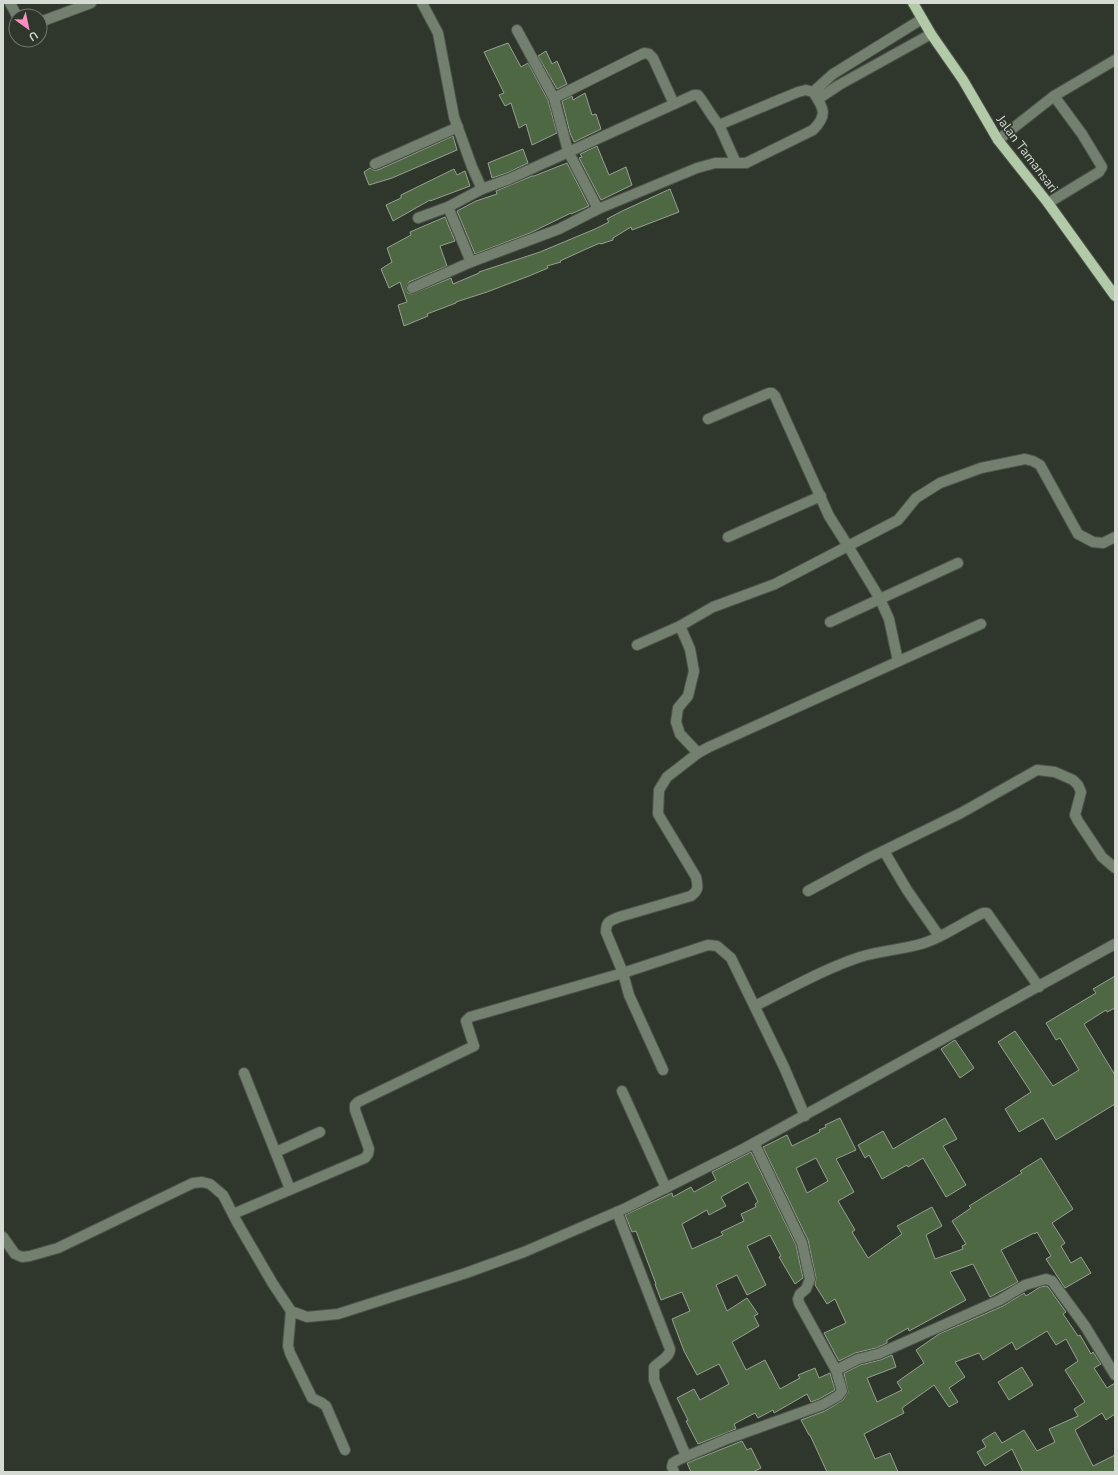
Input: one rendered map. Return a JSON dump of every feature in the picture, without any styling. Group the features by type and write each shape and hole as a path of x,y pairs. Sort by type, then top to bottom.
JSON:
{"main road":[{"name":"Jalan Tamansari","path":"913,3 998,140 1048,203 1115,296"}],"street":[{"path":"48,19 91,3"},
{"path":"422,3 438,33 454,117 472,167 482,189"},
{"path":"816,96 833,74 922,19"},
{"path":"517,30 554,98 568,152 598,210"},
{"path":"816,96 839,85 931,34"},
{"path":"554,98 644,53 649,54 653,58 674,104"},
{"path":"998,140 1054,96 1115,60"},
{"path":"412,288 471,262 559,229 598,210 697,168 715,163 746,163 813,130 820,123 824,112 816,96 806,90 718,125"},
{"path":"418,218 448,207 482,189 509,179 694,95 698,95 718,125 736,163"},
{"path":"1048,203 1099,172 1102,167 1082,134 1054,96"},
{"path":"375,164 458,127"},
{"path":"448,207 471,262"},
{"path":"708,419 768,393 772,393 778,402 829,516 880,599 889,619 898,661"},
{"path":"637,645 680,626 713,607 775,584 898,520 916,498 940,483 981,468 1025,459 1033,461 1040,465 1078,534 1093,542 1103,543 1115,537"},
{"path":"728,536 820,496"},
{"path":"830,622 958,563"},
{"path":"663,1070 629,995 623,973 606,932 606,926 608,922 619,917 691,896 698,887 696,877 658,814 659,790 667,777 698,753 981,624"},
{"path":"680,626 690,649 694,671 688,696 678,708 676,722 680,734 698,753"},
{"path":"808,891 960,813 1037,770 1055,772 1073,780 1078,784 1081,792 1075,815 1102,857 1115,868"},
{"path":"884,851 907,890 939,936"},
{"path":"755,1006 861,956 918,945 979,915 987,913 1040,987"},
{"path":"3,1237 15,1254 22,1257 51,1250 193,1183 202,1182 210,1184 223,1195 273,1284 291,1311 306,1317 338,1314 474,1271 524,1252 617,1212 754,1144 1040,987 1115,944"},
{"path":"233,1214 365,1158 369,1149 355,1110 355,1105 358,1102 474,1046 467,1019 623,973 708,945 717,946 731,958 784,1066 805,1116"},
{"path":"244,1073 290,1190"},
{"path":"622,1091 666,1188"},
{"path":"276,1152 320,1132"},
{"path":"674,1472 672,1467 673,1463 686,1456 727,1439 822,1405 838,1396 842,1391 836,1370 799,1303 798,1299 800,1294 806,1289 810,1278 802,1243 754,1144"},
{"path":"617,1212 669,1345 670,1353 654,1367 654,1380 686,1456"},
{"path":"836,1370 858,1359 878,1354 1000,1300 1025,1285 1046,1279 1052,1281 1085,1326 1115,1375"},
{"path":"291,1311 287,1340 290,1353 312,1398 322,1403 328,1411 345,1450"}],"building":[{"path":"508,43 521,67 528,63 548,100 557,133 532,145 526,124 519,128 511,103 505,106 499,95 504,93 484,52"},
{"path":"546,51 552,64 557,61 567,84 557,89 538,56"},
{"path":"585,93 592,115 596,114 601,129 574,142 570,133 562,101 572,96 573,100"},
{"path":"453,136 457,150 392,178 369,185 364,172 370,168 378,170"},
{"path":"597,146 609,175 626,167 632,185 601,200 579,158 582,157 580,154"},
{"path":"523,149 528,163 492,178 488,163"},
{"path":"567,163 589,206 530,233 475,254 457,211 476,201 497,194 496,191"},
{"path":"454,169 457,175 465,171 470,186 430,200 393,221 386,205 401,198 401,195"},
{"path":"670,189 679,212 632,230 631,227 613,238 613,240 600,243 560,261 561,262 547,266 548,268 529,276 456,302 427,314 428,316 404,326 398,305 407,302 400,282 389,288 381,269 392,262 387,248 411,235 410,232 445,217 455,241 440,246 447,266 409,282 406,288 408,293 412,294 451,278 453,284 479,272 540,252 595,229 609,222 607,219 620,212"},
{"path":"1115,976 1115,1008 1107,1012 1106,1010 1084,1024 1115,1075 1115,1104 1056,1140 1043,1118 1019,1132 1005,1109 1031,1092 998,1042 1015,1031 1053,1086 1079,1070 1060,1038 1056,1040 1046,1023 1096,993 1093,989"},
{"path":"955,1040 974,1068 960,1078 941,1049"},
{"path":"840,1118 856,1150 836,1159 854,1192 838,1201 855,1230 852,1232 868,1258 902,1234 897,1226 932,1207 942,1226 926,1235 935,1259 963,1249 962,1246 966,1244 952,1221 971,1208 969,1206 1022,1173 1020,1171 1041,1158 1073,1209 1052,1223 1065,1243 1061,1246 1071,1263 1081,1257 1091,1273 1065,1288 1046,1259 1051,1256 1037,1232 1035,1234 1034,1233 1001,1250 1018,1282 990,1297 973,1264 950,1272 966,1300 909,1331 908,1328 887,1340 887,1343 876,1348 855,1353 839,1361 824,1333 846,1323 835,1299 827,1304 815,1285 816,1278 808,1240 763,1147 787,1135 792,1146 820,1132 819,1130 826,1127 825,1125","holes":["816,1158 828,1181 807,1193 796,1168"]},
{"path":"945,1118 957,1139 943,1146 966,1185 946,1197 923,1158 882,1179 869,1155 865,1158 858,1145 883,1131 893,1149"},
{"path":"751,1152 796,1245 803,1278 795,1284 779,1257 781,1256 770,1235 747,1246 766,1285 747,1295 737,1275 716,1285 727,1311 747,1298 758,1314 754,1316 759,1326 732,1342 746,1370 765,1360 780,1389 800,1378 798,1375 815,1368 819,1378 830,1373 835,1390 811,1402 807,1394 774,1413 773,1410 758,1418 755,1413 734,1424 736,1429 698,1444 686,1421 688,1420 677,1398 694,1389 700,1400 729,1384 719,1364 697,1375 684,1351 672,1319 690,1311 682,1292 661,1300 636,1231 632,1232 625,1215 672,1193 673,1197 691,1187 694,1192 716,1180 712,1172","holes":["748,1182 758,1202 755,1204 756,1207 741,1214 744,1221 721,1232 723,1235 692,1249 682,1224 707,1210 709,1215 726,1206 721,1197"]},
{"path":"1046,1286 1066,1312 1063,1314 1078,1336 1080,1335 1091,1354 1093,1352 1101,1364 1094,1368 1107,1388 1115,1383 1115,1414 1106,1420 1102,1413 1075,1430 1093,1466 1115,1455 1115,1472 1023,1472 1012,1449 985,1466 977,1452 986,1447 982,1440 995,1432 1002,1443 1024,1430 1037,1451 1055,1442 1049,1429 1078,1416 1074,1409 1085,1402 1065,1370 1078,1361 1066,1339 1056,1345 1047,1331 1016,1350 1012,1342 983,1360 979,1353 955,1362 965,1377 949,1388 958,1402 949,1407 934,1385 902,1408 904,1413 864,1434 875,1459 890,1453 898,1472 827,1472 810,1435 801,1420 825,1411 843,1400 848,1392 844,1373 860,1365 892,1355 896,1367 867,1378 877,1402 902,1390 897,1382 924,1363 916,1350 939,1334 1003,1306 1024,1293 1026,1296 1040,1287"},
{"path":"1022,1367 1033,1385 1009,1400 998,1382"},
{"path":"742,1441 747,1450 751,1448 761,1468 753,1472 691,1472 687,1463"}]}
